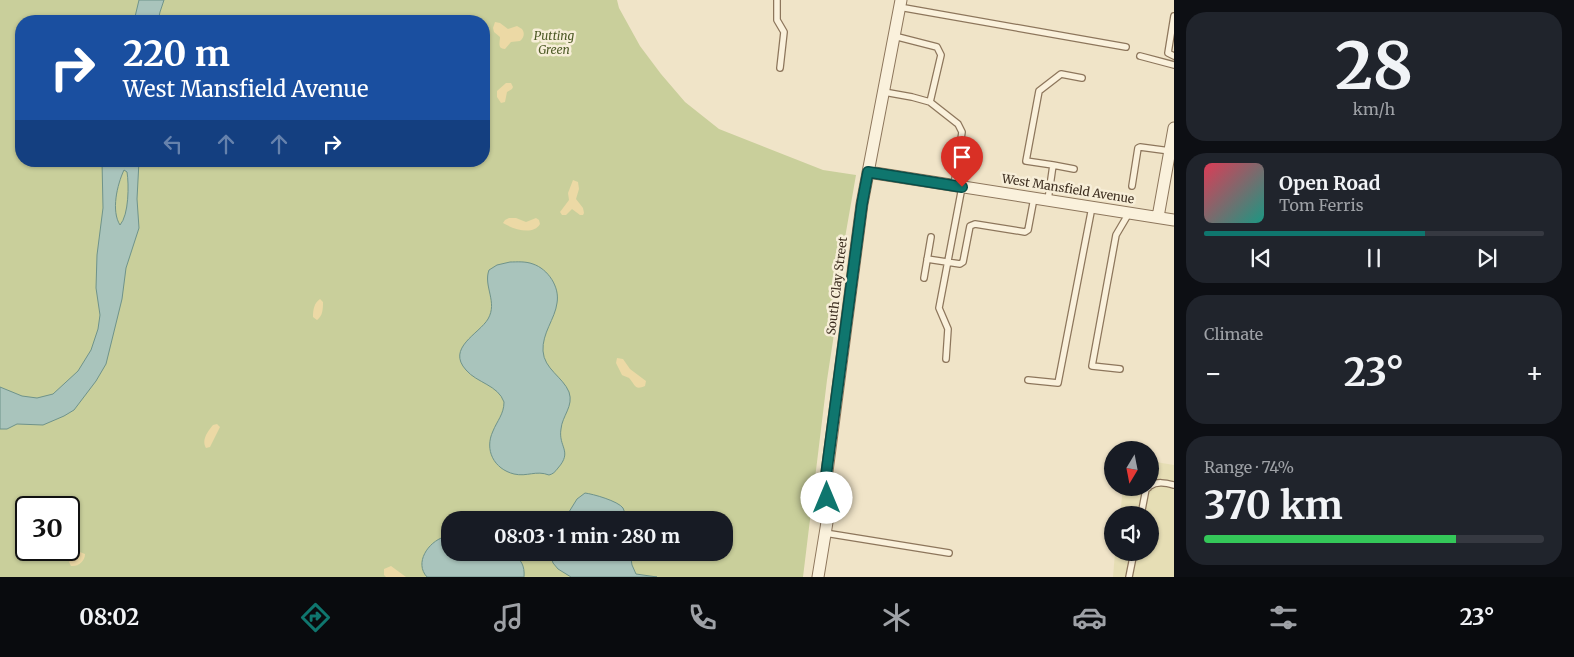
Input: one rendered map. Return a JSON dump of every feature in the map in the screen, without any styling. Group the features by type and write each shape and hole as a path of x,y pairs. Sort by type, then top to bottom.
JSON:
{"street":[{"name":"South Clay Street","path":"818,577 829,510 825,487 862,204 900,4"},
{"path":"1158,217 1174,128"},
{"name":"West Mansfield Avenue","path":"868,172 1174,220"}],"lane":[{"path":"777,0 777,20 784,32 780,68"},
{"path":"900,4 1126,47"},
{"path":"1174,16 1168,52 1174,56"},
{"path":"894,36 937,47 941,55 930,102"},
{"path":"1140,56 1174,64"},
{"path":"1074,168 1026,161 1039,91 1061,74 1082,78"},
{"path":"884,92 930,102 958,124 962,132 958,186 948,262 939,308 948,329 946,359"},
{"path":"1132,186 1138,148 1140,146 1170,151"},
{"path":"1048,200 1053,166"},
{"path":"927,259 960,264 963,262 970,226 975,224 1025,232 1028,230 1034,198"},
{"path":"1028,380 1058,383 1092,207"},
{"path":"1120,369 1092,366 1116,236 1129,213"},
{"path":"924,278 931,237"},
{"path":"1159,483 1174,485"},
{"path":"825,533 949,554"},
{"path":"1129,577 1132,561"}],"shaded area":[{"path":"1159,462 1174,465 1174,577 1113,577 1114,561 1159,561 1159,506 1121,506 1122,496 1159,496"}],"green space":[{"name":"Putting Green","path":"0,0 617,0 619,8 640,46 661,74 685,102 719,129 823,170 856,175 839,272 838,308 827,380 803,577 0,577"}],"sand":[{"path":"495,22 508,29 517,26 522,29 524,34 520,41 511,42 505,49 502,49 500,37 494,32"},
{"path":"506,83 511,83 513,87 507,92 505,102 501,103 497,97 497,91"},
{"path":"573,180 578,182 579,189 576,199 583,208 584,213 580,215 572,209 566,215 562,215 560,212 569,200 568,193"},
{"path":"509,218 516,218 526,222 536,218 540,224 537,228 528,231 503,223"},
{"path":"320,299 323,302 323,309 317,320 313,317 313,312 315,305"},
{"path":"617,358 623,359 630,369 646,381 645,386 639,388 629,378 622,375 616,363"},
{"path":"217,424 220,427 210,447 206,448 204,442 206,436 213,425"},
{"path":"80,552 85,554 82,561 76,566 71,566 69,562 80,561"},
{"path":"391,566 406,577 386,577 384,569"}],"water":[{"path":"139,0 164,0 159,15 135,15"},
{"path":"102,167 139,167 137,199 139,228 126,268 122,299 106,364 74,410 43,425 17,424 7,429 0,429 0,387 22,396 37,398 53,394 78,371 91,350 98,329 100,315 96,288 97,255 103,208","holes":["124,170 127,172 127,207 120,225 115,205 119,183"]},
{"path":"510,262 527,262 538,266 552,279 557,291 556,309 544,338 543,351 550,368 563,382 569,392 570,402 561,429 564,457 556,471 549,475 540,473 514,474 501,468 496,463 490,452 490,438 502,414 504,402 497,392 466,370 461,362 462,348 484,325 491,313 492,306 488,282 489,270 497,265"},
{"path":"585,493 594,495 620,505 624,511 570,511 577,499"},
{"path":"441,538 441,561 520,561 524,569 524,577 427,577 423,571 422,560 428,548"},
{"path":"552,561 631,561 636,574 657,577 571,577 558,569"}],"route":[{"path":"827,498 825,487 827,468 862,204 868,172 962,187"}]}
